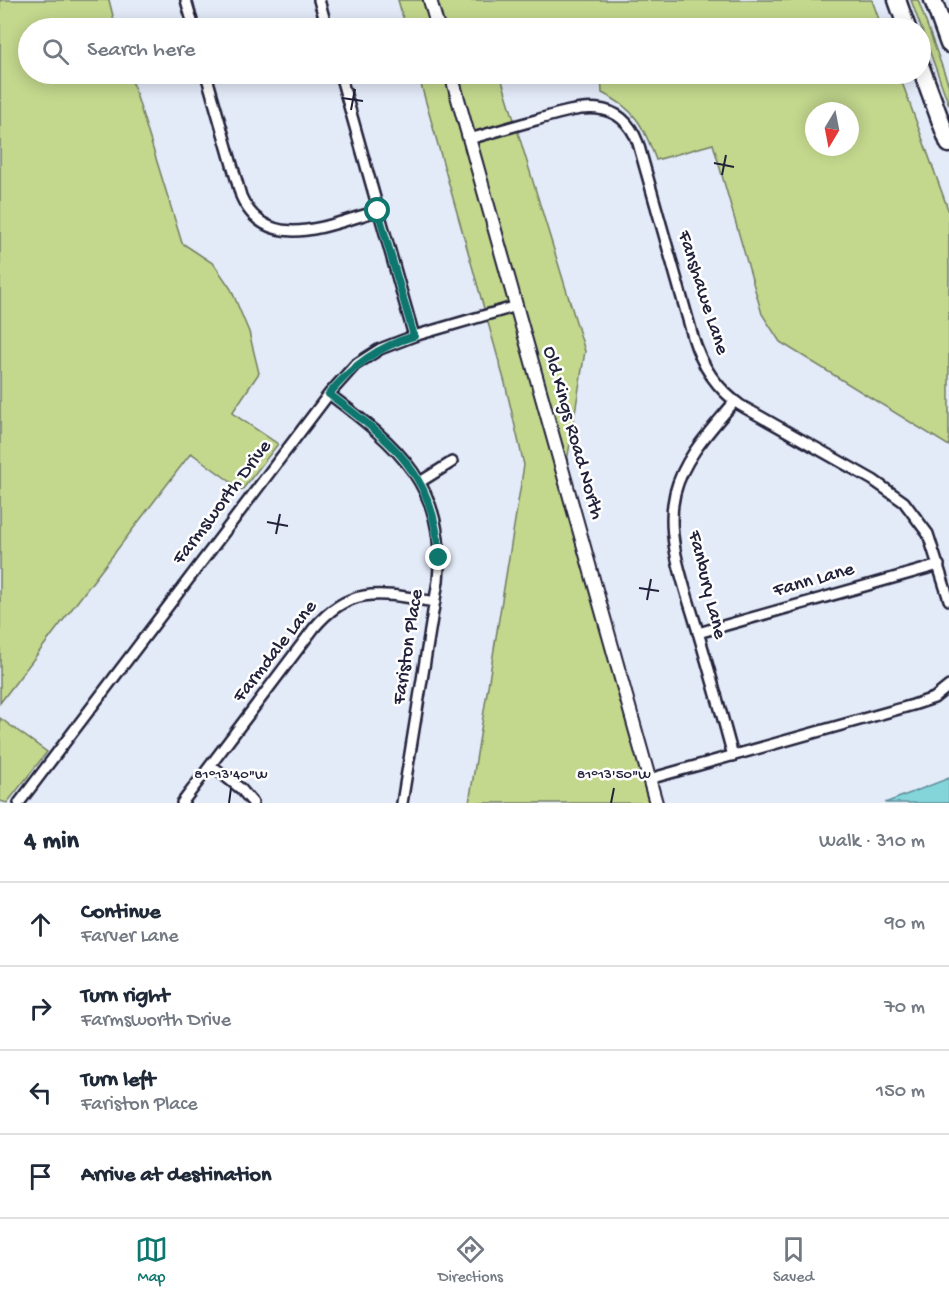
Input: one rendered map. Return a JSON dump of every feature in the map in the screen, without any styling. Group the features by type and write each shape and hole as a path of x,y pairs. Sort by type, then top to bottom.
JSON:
{"highway":[{"path":"897,0 903,18"},
{"path":"933,0 949,44"},
{"path":"928,84 949,144"}],"street":[{"path":"186,0 191,18"},
{"path":"319,0 324,18"},
{"path":"430,0 435,18"},
{"path":"210,84 241,196 247,208 260,222 278,231 293,232 378,211"},
{"path":"343,84 414,336"},
{"name":"Old Kings Road North","path":"454,84 656,803"},
{"name":"Fanshawe Lane","path":"469,139 584,108 606,111 626,124 639,143 697,351 714,380 735,401 893,492 909,507 925,528 949,600"},
{"name":"Farmsworth Drive","path":"19,803 329,394 363,359 391,344 414,336 517,306"},
{"name":"Fariston Place","path":"329,394 388,441 403,457 420,482 431,509 438,542 440,566 402,803"},
{"name":"Fanbury Lane","path":"733,756 674,543 672,522 674,500 680,480 691,459 735,401"},
{"path":"420,482 452,462"},
{"name":"Fann Lane","path":"698,633 939,565"},
{"name":"Farmdale Lane","path":"182,803 314,628 336,606 355,597 373,593 435,602"},
{"path":"649,779 927,701 949,686"},
{"path":"211,765 241,789 253,803"}],"green space":[{"path":"0,0 109,0 114,18 18,18 18,84 133,84 182,243 214,264 231,289 249,332 259,373 232,413 278,444 242,490 191,453 0,703"},
{"path":"398,0 424,0 429,18 403,18"},
{"path":"435,0 872,0 878,18 440,18"},
{"path":"911,0 918,0 924,18 918,18"},
{"path":"931,36 949,86 949,105 931,55"},
{"path":"421,84 448,84 650,803 469,803 524,465 505,383"},
{"path":"459,84 503,84 585,351 566,468"},
{"path":"602,84 903,84 949,212 949,446 780,342 762,314 713,144 656,160 642,128 623,105 602,93"},
{"path":"0,718 47,752 7,803 0,801"}],"water":[{"path":"949,778 949,803 885,803"}],"route":[{"path":"378,211 414,336 391,344 363,359 329,394 382,435 396,448 415,473 433,516 439,558"}]}
